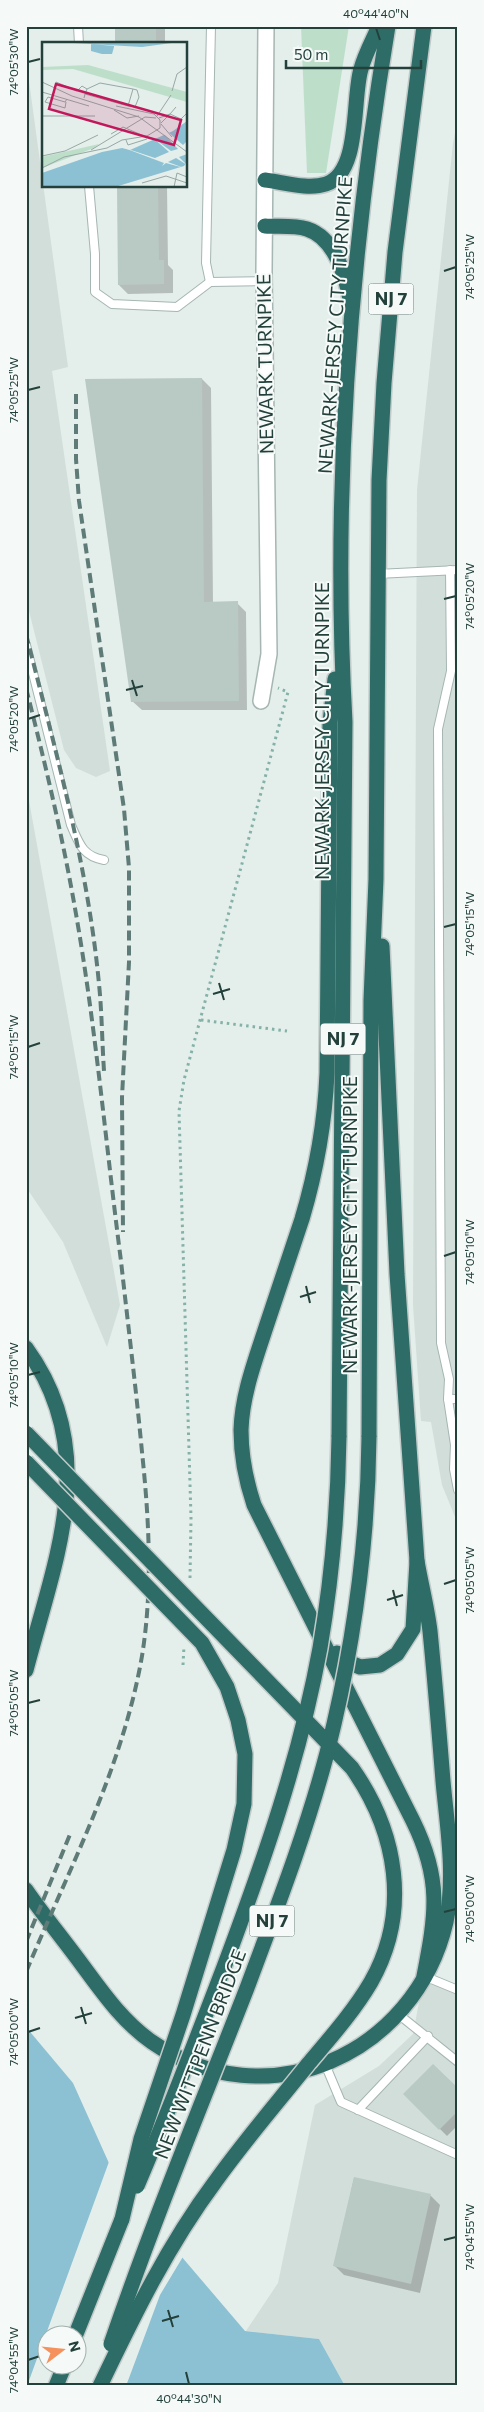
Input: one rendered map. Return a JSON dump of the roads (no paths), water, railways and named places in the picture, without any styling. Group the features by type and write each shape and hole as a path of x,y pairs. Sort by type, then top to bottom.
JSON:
{"highway":[{"path":"265,180 319,185 332,181 342,171 349,153 360,69 379,26"},
{"name":"NEWARK-JERSEY CITY TURNPIKE","path":"340,1437 345,722 340,641 344,452 353,311 366,186 388,26"},
{"name":"NEWARK-JERSEY CITY TURNPIKE","path":"369,1437 371,1000 376,879 377,574 382,416 389,318 404,171 424,26"},
{"path":"265,226 308,229 326,242 343,273 353,311"},
{"path":"340,641 330,722 325,1102 307,1198 250,1376 241,1432 246,1477 254,1505 413,1820 429,1858 434,1885 435,1910 424,1976"},
{"path":"26,1890 116,2010 139,2033 164,2050 210,2071 246,2076 288,2074 325,2064 359,2048 398,2014 424,1976 446,1924 450,1896 450,1871 429,1628 417,1561 397,1274 386,1000 376,879"},
{"path":"26,1348 46,1381 58,1410 66,1440 69,1470 62,1528 26,1670"},
{"path":"26,1433 352,1768 379,1813 386,1831 393,1867 394,1886 391,1924 380,1962 372,1980 343,2022 230,2161 198,2206 143,2297 98,2386"},
{"name":"NEW WITTPENN BRIDGE","path":"80,2324 122,2220 167,2117 240,1924 268,1843 297,1749 320,1650 329,1589 338,1493 340,1437"},
{"name":"NEW WITTPENN BRIDGE","path":"98,2386 120,2317 281,1898 318,1786 341,1691 353,1623 365,1525 369,1437"},
{"path":"26,1462 202,1643 227,1687 238,1720 245,1754 244,1804 234,1850 183,2015 141,2139 122,2220"},
{"path":"305,1604 341,1658 360,1667 380,1665 397,1654 413,1629 417,1561"},
{"path":"56,2386 60,2374"}],"street":[{"name":"NEWARK TURNPIKE","path":"261,701 266,684 269,654 264,281 266,26"}],"lane":[{"path":"78,26 79,42"},
{"path":"210,282 206,263 211,26"},
{"path":"89,188 95,254 95,292 112,304 177,307 210,282 264,281"},
{"path":"377,574 454,570 451,671 438,729 438,770 442,1343 449,1378 448,1399 455,1444 454,1469 458,1490"},
{"path":"26,645 71,825 85,852 92,858 104,860"},
{"path":"448,1399 458,1399"},
{"path":"424,1976 458,1990"},
{"path":"398,2014 428,2036 458,2062"},
{"path":"358,2110 428,2036"},
{"path":"325,2064 341,2102 458,2155"}],"water":[{"path":"26,2027 73,2083 117,2181 245,2331 319,2339 345,2386 26,2386"}],"railway":[{"path":"76,394 76,459 79,501 124,809 129,868 129,962 122,1097 123,1232"},
{"path":"26,634 59,764 87,896 99,984 104,1071"},
{"path":"26,688 47,772 83,957 137,1404 147,1503 149,1554 148,1605 142,1656 122,1738 93,1817 26,1972"},
{"path":"26,1942 71,1832"}]}
